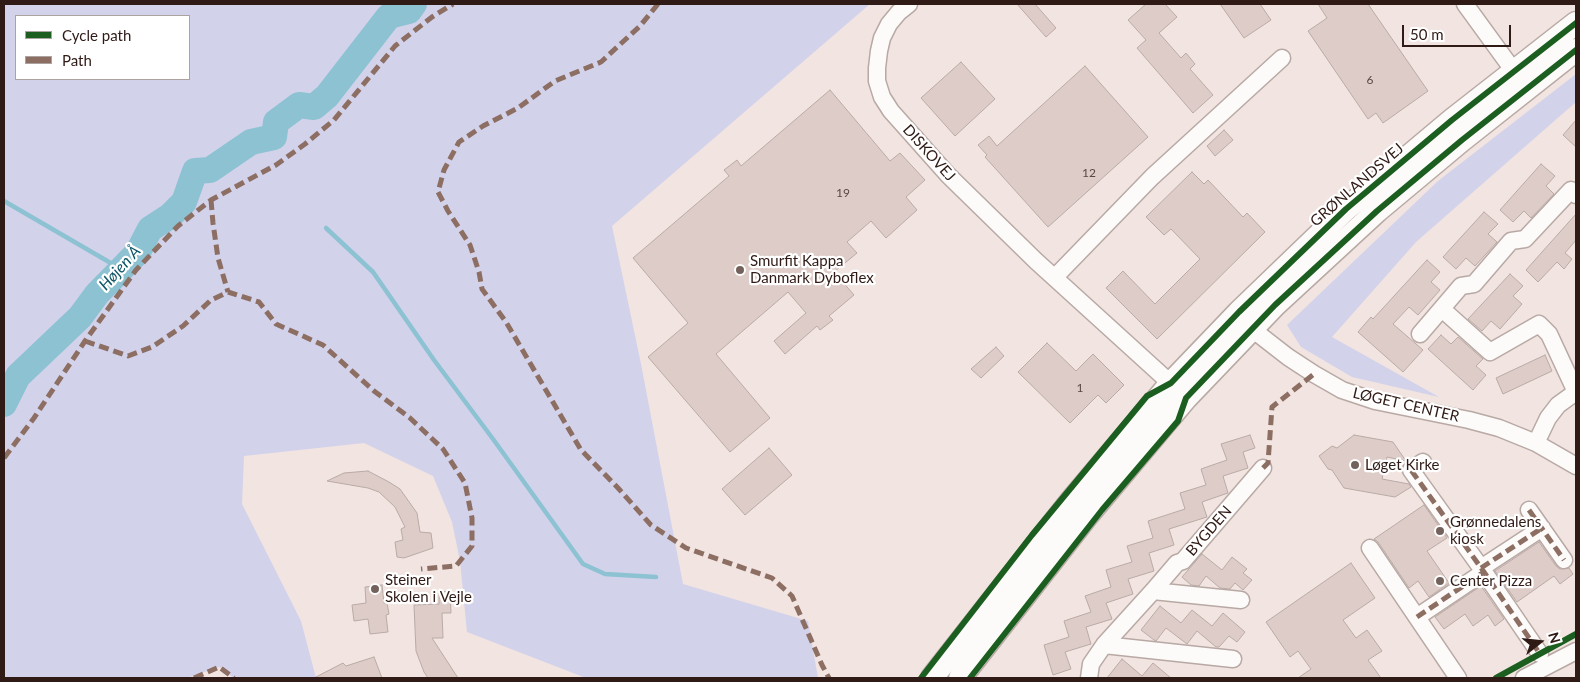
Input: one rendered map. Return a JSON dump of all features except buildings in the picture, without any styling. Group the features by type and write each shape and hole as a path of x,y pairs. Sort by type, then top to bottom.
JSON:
{"street":[{"name":"DISKOVEJ","path":"909,4 889,24 882,38 877,80 882,97 891,111 948,175 1036,261 1179,391"},
{"path":"1465,4 1520,80"},
{"name":"GRØNLANDSVEJ","path":"1520,80 1576,22"},
{"name":"GRØNLANDSVEJ","path":"932,678 1061,514 1246,320 1346,209 1452,120 1576,50"},
{"path":"1055,278 1152,178 1282,58"},
{"path":"1420,334 1462,286 1474,284 1511,241 1525,239 1571,190 1576,195"},
{"path":"1442,309 1490,352 1539,324 1549,334 1576,392 1558,405 1548,418 1536,443"},
{"name":"LØGET CENTER","path":"1246,320 1288,357 1342,390 1375,401 1499,428 1536,443 1576,466"},
{"name":"GRØNLANDSVEJ","path":"960,678 1086,518 1179,391"},
{"path":"1423,462 1411,470 1540,654"},
{"name":"BYGDEN","path":"1089,678 1091,664 1104,645 1177,563 1183,561 1263,468"},
{"path":"1529,510 1564,560"},
{"path":"1417,617 1542,528"},
{"path":"1370,548 1458,678"},
{"path":"1153,591 1242,600"},
{"path":"1104,645 1232,659"},
{"path":"1524,678 1576,651"}],"shaded area":[{"path":"4,4 870,4 612,226 641,364 683,584 808,621 818,678 586,678 467,632 460,561 452,522 433,476 364,443 244,456 242,504 301,621 316,678 234,678 219,667 187,678 4,678"},
{"path":"1576,74 1576,102 1416,242 1332,337 1439,397 1352,377 1301,347 1287,325 1438,181"}],"waterway":[{"name":"Højen Å","path":"4,404 18,376 80,317 97,294 138,252 150,229 170,216 184,202 195,171 210,170 251,142 274,137 276,122 299,105 314,107 327,96 389,16 409,11 414,4"},
{"path":"4,201 121,269"},
{"path":"326,228 373,272 434,360 583,564 605,574 656,577"}],"marked path":[{"path":"4,458 34,418 85,341 136,270 178,226 211,200 276,165 305,144 334,120 395,46 432,17 453,4"},
{"path":"658,4 640,26 601,62 555,81 518,108 483,126 459,142 444,170 438,192 470,245 479,272 482,289 506,322 581,450 651,525 686,548 772,578 792,596 829,678"},
{"path":"211,200 218,258 228,292"},
{"path":"85,341 128,356 152,347 183,326 211,300 228,292 259,302 276,324 323,345 374,391 410,418 443,449 465,483 472,518 472,546 456,566 421,569"},
{"path":"1263,468 1268,463 1272,407 1314,374"},
{"path":"1423,462 1411,470 1540,654"},
{"path":"1529,510 1564,560"},
{"path":"1481,568 1542,528"},
{"path":"1417,617 1484,572"},
{"path":"194,678 219,667 234,678"}],"cycle path":[{"path":"921,678 1032,535 1147,396 1171,383 1239,312 1346,209 1452,120 1576,23"},
{"path":"970,678 1102,510 1178,421 1186,398 1275,305 1377,211 1462,140 1576,50"},
{"path":"1496,678 1576,634"}],"place":[{"name":"Smurfit Kappa Danmark Dyboflex","path":"740,270"},
{"name":"Løget Kirke","path":"1355,465"},
{"name":"Grønnedalens kiosk","path":"1440,531"},
{"name":"Center Pizza","path":"1440,581"},
{"name":"Steiner Skolen i Vejle","path":"375,589"}]}
